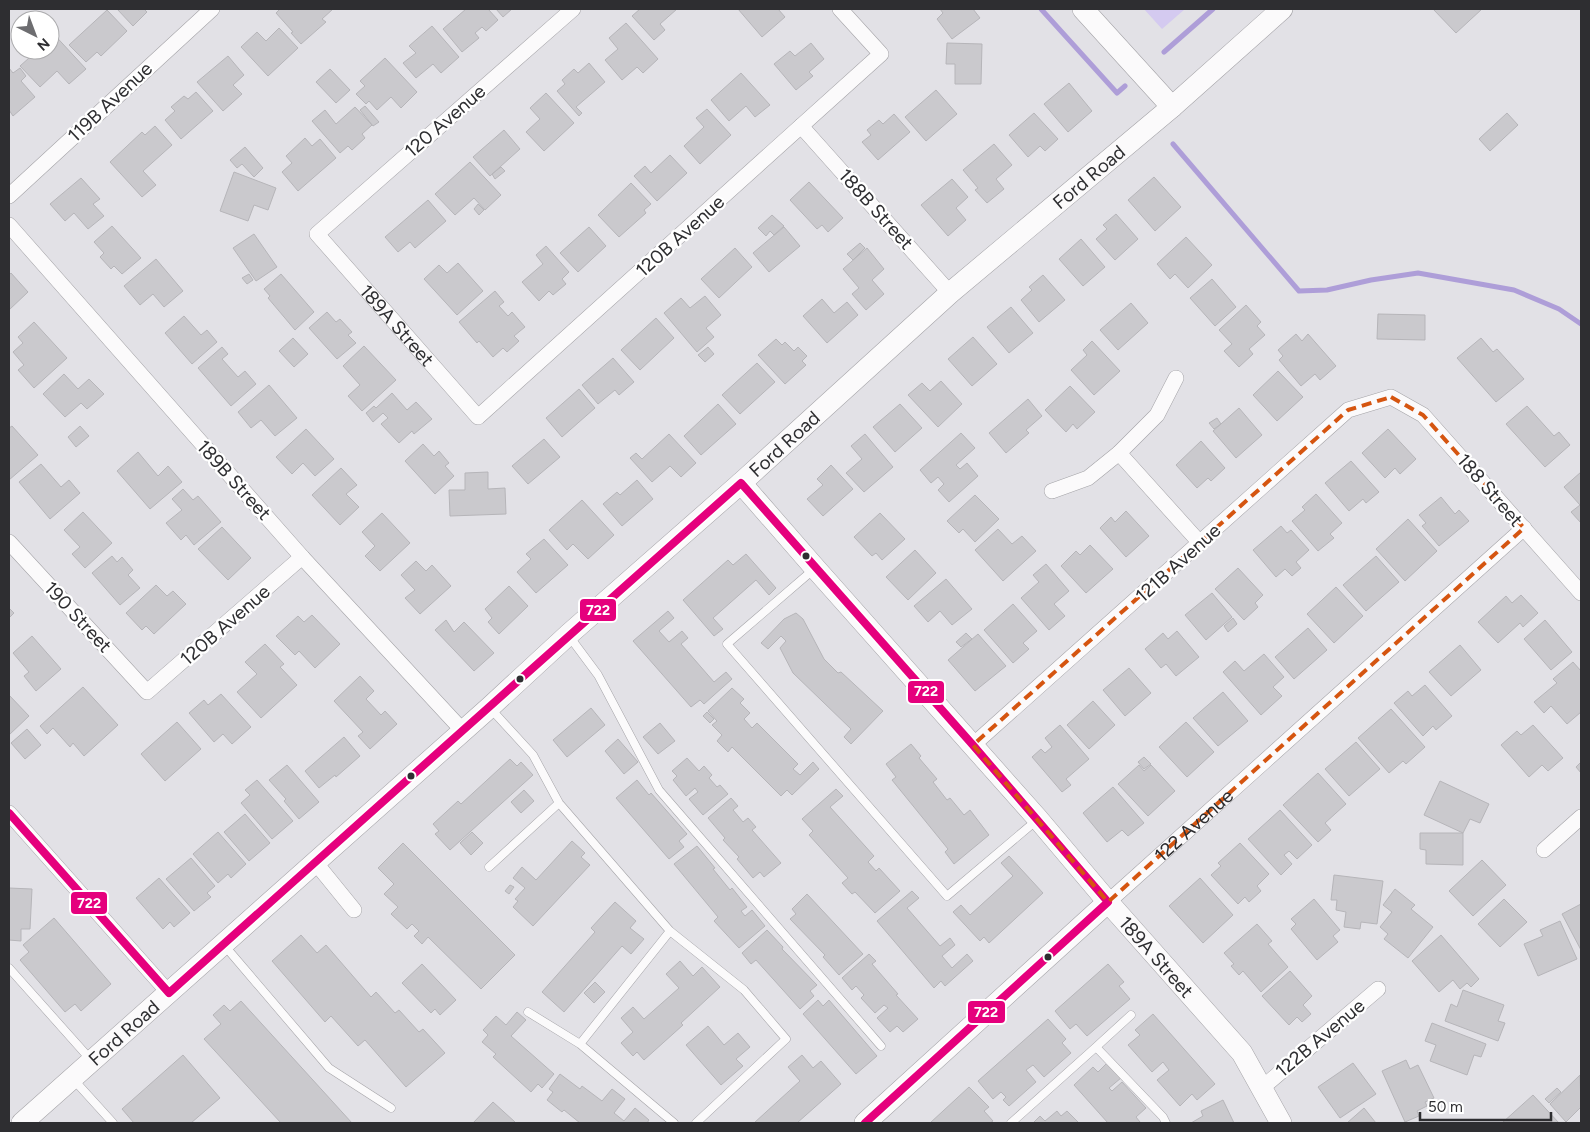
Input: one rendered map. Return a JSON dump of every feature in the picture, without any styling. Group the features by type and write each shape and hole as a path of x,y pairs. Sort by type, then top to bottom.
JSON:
{"main road":[{"path":"1083,9 1172,107"},
{"name":"Ford Road","path":"22,1123 490,707 568,634 741,483 950,293 1172,107 1282,9"},
{"name":"189A Street","path":"741,483 1038,818 1108,902 1242,1054 1282,1123"},
{"name":"122 Avenue","path":"864,1123 1108,902"}],"street":[{"name":"119B Avenue","path":"9,196 212,9"},
{"name":"120 Avenue","path":"317,234 573,9"},
{"name":"120B Avenue","path":"478,417 881,54 840,9"},
{"name":"188B Street","path":"801,126 950,293"},
{"name":"189B Street","path":"9,225 302,557 463,731"},
{"name":"189A Street","path":"317,234 478,417"},
{"path":"1052,491 1088,478 1119,453 1157,415 1176,378"},
{"name":"188 Street","path":"1392,397 1423,415 1581,593"},
{"name":"121B Avenue","path":"973,746 1348,410 1392,397"},
{"path":"1119,453 1200,543"},
{"name":"122 Avenue","path":"1108,902 1524,528"},
{"name":"190 Street","path":"9,542 147,692"},
{"name":"120B Avenue","path":"147,692 302,557"},
{"path":"9,812 169,993"},
{"path":"1544,850 1581,817"},
{"path":"316,862 354,910"},
{"name":"122B Avenue","path":"1262,1088 1378,989"}],"lane":[{"path":"815,568 727,644 947,896 1038,818"},
{"path":"568,634 598,675 659,790 881,1046"},
{"path":"490,707 533,755 559,803 670,931 744,990 786,1039 696,1123"},
{"path":"489,867 559,803"},
{"path":"580,1044 670,931"},
{"path":"223,945 329,1068 391,1108"},
{"path":"9,968 92,1061"},
{"path":"528,1012 580,1044 674,1123"},
{"path":"1011,1123 1131,1015"},
{"path":"1096,1047 1164,1118 1166,1123"},
{"path":"72,1079 112,1123"}],"highlighted area":[{"path":"1391,397 1423,415 1524,528 1108,902 973,745 1348,410"}],"shaded area":[{"path":"1144,9 1185,9 1162,29"}],"building":[{"path":"117,9 144,9 147,12 133,26"},
{"path":"280,9 333,9 322,19 326,22 301,44 276,13"},
{"path":"466,9 488,9 498,20 486,31 482,27 475,33 479,38 462,52 443,29"},
{"path":"496,9 512,9 503,17"},
{"path":"640,9 677,9 660,24 665,30 654,40 632,16"},
{"path":"738,9 778,9 785,17 762,37"},
{"path":"940,9 973,9 980,18 952,39 937,19 943,13"},
{"path":"1433,9 1482,9 1456,33"},
{"path":"107,10 127,31 101,56 97,52 86,62 69,45"},
{"path":"626,23 658,59 643,73 637,67 622,80 605,60 618,49 609,38"},
{"path":"432,26 459,57 441,73 433,64 416,78 403,63 416,53 409,46"},
{"path":"279,28 298,48 268,76 241,47 257,32 266,41"},
{"path":"60,41 86,69 69,84 57,71 40,87 20,66 27,60 60,60"},
{"path":"811,43 824,59 809,72 813,76 796,90 774,64 790,51 795,56"},
{"path":"947,43 982,44 981,84 955,84 955,64 946,64"},
{"path":"228,56 244,75 233,85 242,94 223,111 197,82"},
{"path":"385,58 417,92 401,108 391,97 377,110 369,101 366,104 356,94 365,86 360,81"},
{"path":"589,63 605,82 576,107 582,113 579,116 557,91 565,84 562,80 574,69 578,73"},
{"path":"9,68 13,73 20,68 26,76 21,81 35,97 13,116 9,110"},
{"path":"330,69 350,90 336,103 316,82"},
{"path":"741,73 770,105 755,117 746,106 729,121 711,100"},
{"path":"1069,83 1092,111 1068,132 1044,104"},
{"path":"936,90 957,114 926,141 905,117"},
{"path":"196,92 213,111 181,139 165,120 175,111 171,107 184,96 188,99"},
{"path":"546,93 574,123 544,151 526,132 540,119 530,108"},
{"path":"365,106 379,122 373,126 360,110"},
{"path":"355,107 372,125 362,134 365,138 352,150 348,146 340,153 312,121 325,110 336,124"},
{"path":"707,109 731,135 700,164 684,146 704,127 696,118"},
{"path":"1034,113 1058,139 1045,151 1040,146 1028,157 1009,135"},
{"path":"1507,113 1518,125 1490,151 1479,139"},
{"path":"894,114 910,132 878,160 862,142 871,135 867,130 879,120 883,124"},
{"path":"155,126 172,145 143,171 156,185 142,197 110,162 142,132 145,135"},
{"path":"504,130 520,149 490,176 473,157"},
{"path":"305,138 312,146 320,139 336,158 298,191 282,172 292,163 286,156"},
{"path":"994,144 1012,165 996,179 1004,189 987,203 975,190 978,188 963,170"},
{"path":"245,147 263,168 254,177 242,164 237,168 230,160"},
{"path":"670,155 687,173 657,201 634,176 645,166 651,173"},
{"path":"470,162 501,195 485,210 474,198 455,215 435,194"},
{"path":"501,167 505,171 495,179 492,174"},
{"path":"234,172 276,188 268,210 254,205 248,221 220,211"},
{"path":"1154,177 1181,207 1155,231 1128,200"},
{"path":"81,178 100,199 93,204 104,216 88,229 74,213 65,221 50,204"},
{"path":"952,179 968,197 956,208 966,220 948,236 921,205"},
{"path":"809,182 843,218 828,232 822,225 817,229 790,200"},
{"path":"631,183 651,204 644,210 646,213 619,237 598,215"},
{"path":"428,200 446,221 415,248 410,242 398,252 385,237"},
{"path":"478,204 484,210 479,215 474,209"},
{"path":"1116,214 1138,239 1115,260 1096,239 1107,229 1103,225"},
{"path":"772,215 784,226 774,235 770,231 766,236 758,228"},
{"path":"112,226 141,258 122,274 114,266 111,269 100,257 104,253 94,242"},
{"path":"589,227 606,246 578,272 560,253"},
{"path":"784,227 800,246 769,272 753,253"},
{"path":"254,234 277,267 256,281 233,248"},
{"path":"1186,237 1212,265 1188,288 1175,274 1170,279 1157,264"},
{"path":"1081,239 1105,267 1083,286 1059,259"},
{"path":"860,243 865,248 853,260 847,254"},
{"path":"546,246 569,272 562,279 566,284 553,295 549,291 539,301 522,282 543,264 536,255"},
{"path":"735,248 752,267 719,298 701,279"},
{"path":"867,248 884,269 872,280 884,294 866,310 852,294 859,288 843,269"},
{"path":"156,259 183,291 164,307 153,294 140,305 124,286"},
{"path":"458,263 483,291 457,315 424,279 439,265 447,273"},
{"path":"11,273 28,292 9,310 9,275"},
{"path":"249,274 253,280 247,284 242,278"},
{"path":"281,274 314,312 295,330 268,298 270,296 264,289"},
{"path":"1043,275 1065,300 1039,322 1021,300 1032,290 1029,287"},
{"path":"1212,279 1236,307 1215,326 1190,298"},
{"path":"495,291 504,302 499,306 508,316 512,312 525,327 514,336 519,341 507,352 503,348 493,357 479,341 477,343 459,322"},
{"path":"705,296 721,315 706,328 714,337 697,352 664,313 681,298 690,308"},
{"path":"822,299 834,313 847,302 858,315 827,343 803,316"},
{"path":"1131,303 1148,323 1118,350 1100,330"},
{"path":"1246,305 1261,322 1257,326 1265,335 1249,349 1253,354 1239,367 1224,351 1232,344 1219,330"},
{"path":"1011,307 1033,333 1009,353 987,327"},
{"path":"327,312 336,322 340,319 352,332 348,335 356,343 337,359 309,328"},
{"path":"1378,314 1425,315 1425,340 1377,339"},
{"path":"184,316 201,335 207,330 217,342 192,364 165,333"},
{"path":"656,318 674,338 640,370 621,350"},
{"path":"34,322 67,358 34,388 18,370 24,365 13,352 23,343 18,337"},
{"path":"1296,334 1302,341 1308,334 1336,366 1320,380 1315,374 1301,386 1279,360 1283,356 1278,350"},
{"path":"973,337 997,364 972,386 948,359"},
{"path":"293,338 308,354 294,367 279,351"},
{"path":"1481,338 1493,352 1497,349 1524,379 1496,402 1457,358"},
{"path":"776,339 782,345 785,342 794,351 798,347 807,356 802,361 806,365 785,384 758,355"},
{"path":"1092,341 1120,371 1094,395 1071,370 1087,355 1083,350"},
{"path":"364,346 396,380 362,411 348,396 360,385 343,366"},
{"path":"222,347 228,354 222,359 238,377 245,371 256,384 231,406 198,368"},
{"path":"708,347 714,354 705,362 698,355"},
{"path":"613,358 634,382 619,395 615,390 598,404 582,385"},
{"path":"757,363 775,382 740,414 722,395"},
{"path":"1278,371 1303,397 1277,421 1253,395"},
{"path":"64,374 78,389 89,379 104,394 87,409 81,403 65,417 43,394"},
{"path":"941,381 962,404 938,427 908,395 922,383 930,391"},
{"path":"269,385 297,418 275,436 261,420 251,428 238,412"},
{"path":"1070,386 1095,412 1077,429 1073,424 1066,432 1045,410"},
{"path":"579,389 595,408 562,437 546,418"},
{"path":"392,393 407,410 416,402 432,419 414,434 412,431 399,443 381,424 388,418 383,413 373,422 366,413 374,406 376,408"},
{"path":"1028,399 1042,416 1026,430 1029,433 1006,453 989,433"},
{"path":"718,404 736,424 701,455 684,436"},
{"path":"900,404 922,428 895,452 873,427"},
{"path":"1527,406 1554,436 1559,432 1570,445 1545,467 1506,424"},
{"path":"1239,408 1262,435 1236,458 1213,431"},
{"path":"1217,418 1221,424 1214,429 1209,423"},
{"path":"12,426 38,455 9,480 9,428"},
{"path":"80,426 89,436 76,447 68,437"},
{"path":"306,429 334,459 315,476 303,463 292,474 276,457"},
{"path":"1388,429 1416,459 1400,474 1395,468 1385,478 1362,453"},
{"path":"961,433 975,448 956,465 960,469 967,463 978,476 949,502 938,490 944,484 938,477 931,483 920,470"},
{"path":"669,434 696,463 681,477 670,466 652,482 630,458 636,453 642,459"},
{"path":"865,434 893,467 864,492 846,473 862,459 851,446"},
{"path":"544,439 560,457 528,484 512,466"},
{"path":"1201,441 1225,468 1211,481 1208,478 1197,488 1176,465"},
{"path":"423,444 434,456 439,451 449,463 445,466 454,476 435,494 405,461"},
{"path":"138,452 158,476 168,466 182,482 150,509 117,471"},
{"path":"1351,461 1379,492 1366,503 1363,499 1349,511 1325,483"},
{"path":"41,464 61,487 69,480 80,493 50,519 19,482"},
{"path":"831,465 853,489 823,516 807,499 823,485 817,479"},
{"path":"341,468 357,485 346,494 359,507 340,525 312,495"},
{"path":"488,472 488,489 505,488 506,514 450,516 449,490 465,490 465,473"},
{"path":"1581,472 1581,523 1571,512 1580,505 1564,487"},
{"path":"637,480 653,499 622,526 603,504 617,492 620,495"},
{"path":"183,489 193,500 198,496 221,522 194,545 186,535 181,540 166,523 182,510 172,499"},
{"path":"1316,494 1342,523 1330,534 1334,538 1318,551 1292,521 1305,510 1302,507"},
{"path":"975,495 999,519 975,542 963,529 959,533 947,521"},
{"path":"1441,497 1455,514 1459,510 1469,521 1439,546 1422,526 1426,523 1419,515"},
{"path":"582,500 614,535 588,559 573,544 567,550 549,530"},
{"path":"1126,511 1149,536 1126,557 1100,528 1111,517 1115,522"},
{"path":"83,512 112,543 85,568 72,554 80,547 64,530"},
{"path":"382,513 410,543 380,571 365,556 375,546 362,532"},
{"path":"880,513 905,539 882,560 876,553 872,556 854,537"},
{"path":"1408,519 1437,551 1405,581 1376,549"},
{"path":"1281,526 1287,533 1291,530 1309,550 1296,562 1301,568 1292,576 1285,569 1276,577 1253,550"},
{"path":"222,527 251,558 228,580 198,549"},
{"path":"998,529 1012,544 1022,536 1036,551 1003,581 975,550"},
{"path":"544,539 568,565 536,593 517,572 531,559 526,554"},
{"path":"1090,545 1113,569 1086,593 1061,566 1076,551 1080,555"},
{"path":"915,550 936,573 908,600 886,577"},
{"path":"746,554 776,588 769,595 756,580 713,618 723,629 714,636 683,600 728,560 733,565"},
{"path":"112,556 117,562 122,557 133,570 128,575 140,588 120,605 92,573"},
{"path":"1376,556 1399,582 1366,611 1343,585"},
{"path":"416,561 426,571 432,565 451,586 420,614 405,598 415,590 401,575"},
{"path":"1046,564 1069,591 1054,604 1065,616 1049,630 1021,598 1039,582 1033,575"},
{"path":"1238,568 1263,595 1255,603 1258,607 1244,620 1215,589"},
{"path":"946,579 972,609 952,625 940,611 928,622 914,606"},
{"path":"156,585 167,596 173,591 186,604 154,634 146,626 142,630 126,613"},
{"path":"509,586 528,606 499,634 488,622 492,618 485,609"},
{"path":"1336,587 1363,616 1334,643 1307,614"},
{"path":"1212,593 1232,617 1206,640 1185,615"},
{"path":"1521,595 1538,613 1523,627 1520,623 1498,643 1478,622 1506,596 1512,603"},
{"path":"1013,604 1037,631 1023,643 1029,649 1013,663 984,630"},
{"path":"9,608 14,613 9,618"},
{"path":"668,611 674,618 659,631 669,642 682,631 688,638 681,644 714,682 726,672 732,679 704,704 700,700 691,707 633,641"},
{"path":"796,613 803,619 824,659 883,711 851,744 844,737 851,729 793,673 780,648 786,641 781,636 768,649 761,643 784,619"},
{"path":"312,615 340,644 315,668 299,651 295,655 276,636 298,616 304,622"},
{"path":"1233,618 1237,624 1228,632 1224,626"},
{"path":"446,620 454,632 464,622 494,653 474,671 435,630"},
{"path":"1545,620 1572,652 1551,670 1524,639"},
{"path":"1308,628 1327,650 1294,679 1275,657"},
{"path":"1177,631 1199,657 1176,676 1166,664 1161,668 1145,649 1163,633 1168,639"},
{"path":"966,633 972,639 961,647 956,642"},
{"path":"978,634 1006,666 975,691 948,660"},
{"path":"32,636 61,669 36,691 24,676 29,672 13,653"},
{"path":"265,644 284,664 280,667 297,685 261,718 237,692 257,674 245,662"},
{"path":"1460,645 1481,670 1451,696 1429,672"},
{"path":"1264,654 1284,677 1273,687 1282,696 1261,715 1223,672 1235,661 1244,671"},
{"path":"1573,662 1581,671 1581,712 1567,724 1551,706 1544,713 1534,702 1557,683 1553,679"},
{"path":"1129,668 1151,693 1125,716 1103,690"},
{"path":"360,676 374,691 366,699 381,715 385,711 397,724 370,749 358,736 363,732 334,701"},
{"path":"1425,685 1452,716 1436,730 1433,726 1423,736 1394,703 1408,691 1412,696"},
{"path":"83,687 118,725 84,756 73,743 70,747 53,728 47,734 40,726"},
{"path":"732,688 744,699 740,703 750,713 744,719 752,728 757,723 798,764 793,769 800,775 813,762 819,769 792,795 787,790 781,796 732,747 728,752 717,741 722,735 712,725 717,721 708,711"},
{"path":"1223,692 1248,721 1218,746 1193,718"},
{"path":"221,694 251,727 232,744 223,734 214,742 189,713 204,700 208,705"},
{"path":"9,695 29,716 9,735"},
{"path":"1093,701 1115,725 1089,749 1067,725"},
{"path":"591,708 605,725 567,757 553,740"},
{"path":"1391,709 1425,747 1406,764 1403,761 1389,773 1358,738"},
{"path":"707,712 714,719 710,723 703,716"},
{"path":"177,722 201,749 165,781 141,754"},
{"path":"1186,722 1214,752 1187,777 1159,747"},
{"path":"660,723 675,741 658,754 643,737"},
{"path":"1060,725 1089,759 1066,779 1071,785 1062,792 1032,757 1041,749 1045,753 1052,747 1045,738"},
{"path":"1533,725 1563,758 1548,771 1542,765 1529,777 1501,745 1517,731 1521,735"},
{"path":"27,729 41,745 25,759 11,743"},
{"path":"344,737 360,756 336,777 335,775 319,788 305,771"},
{"path":"618,739 638,762 624,774 605,751"},
{"path":"1356,742 1380,769 1349,796 1325,769"},
{"path":"911,744 921,756 919,758 937,779 933,782 947,800 950,798 964,815 970,810 989,835 954,864 945,852 948,849 892,780 896,777 886,764"},
{"path":"1144,757 1151,764 1144,769 1138,762"},
{"path":"687,758 699,771 704,766 712,775 709,778 717,787 720,785 728,794 703,815 689,799 698,792 695,788 686,796 673,780 677,776 672,771"},
{"path":"510,759 517,766 521,762 533,775 450,850 435,834 439,831 433,824 458,801 461,804"},
{"path":"1581,762 1581,773 1576,767"},
{"path":"287,765 319,802 299,819 284,801 286,799 269,780"},
{"path":"1139,765 1144,771 1151,765 1175,791 1148,816 1118,784"},
{"path":"1318,773 1346,804 1325,823 1331,830 1318,842 1283,805"},
{"path":"257,780 293,821 272,839 241,803 250,795 245,790"},
{"path":"637,780 687,834 679,841 684,847 669,859 616,798"},
{"path":"1440,781 1489,804 1480,823 1470,819 1463,833 1424,815"},
{"path":"1113,787 1144,823 1128,836 1122,830 1107,842 1083,813"},
{"path":"836,789 843,796 830,807 874,856 868,862 876,871 879,868 900,891 875,913 855,892 852,894 842,883 848,878 809,835 813,831 802,819"},
{"path":"524,790 534,801 521,813 511,802"},
{"path":"731,798 738,806 733,810 743,822 748,818 756,827 752,830 781,863 764,877 760,872 753,878 737,859 739,857 723,840 725,838 708,818"},
{"path":"1280,810 1312,845 1297,859 1289,851 1284,855 1292,864 1281,875 1248,839"},
{"path":"245,814 270,843 249,861 224,832"},
{"path":"218,832 246,864 231,878 228,874 218,883 193,854"},
{"path":"472,832 483,843 471,855 460,843"},
{"path":"1420,833 1463,833 1463,865 1426,864 1426,850 1420,849"},
{"path":"572,841 585,853 581,857 590,865 533,926 513,907 518,901 515,899 525,888 513,878 522,867 536,880"},
{"path":"403,843 515,955 481,989 428,937 422,944 414,936 419,931 412,924 407,929 391,914 398,907 384,894 394,884 378,868"},
{"path":"1240,843 1269,874 1257,886 1261,891 1249,902 1245,897 1238,904 1211,875 1221,866 1218,863"},
{"path":"697,846 730,890 732,888 747,907 741,911 745,916 752,910 765,926 739,948 714,921 718,917 674,864"},
{"path":"1009,856 1043,893 989,943 984,937 980,941 953,912 961,905 970,915 1013,876 1001,863"},
{"path":"191,858 215,886 207,893 211,897 194,911 166,879"},
{"path":"1482,860 1506,885 1473,916 1449,891"},
{"path":"1334,875 1383,881 1377,924 1361,922 1360,929 1344,927 1346,912 1336,910 1337,900 1331,900"},
{"path":"159,878 190,913 174,927 170,922 163,929 136,898"},
{"path":"1200,878 1233,915 1203,943 1169,906"},
{"path":"510,885 514,887 509,894 505,891"},
{"path":"9,888 32,889 30,929 21,929 21,941 9,940"},
{"path":"1395,889 1415,905 1411,909 1433,927 1408,958 1384,939 1388,934 1380,927 1392,912 1383,905"},
{"path":"912,891 919,898 907,908 940,946 950,938 955,945 942,956 952,968 967,954 973,961 945,986 941,981 934,988 877,921"},
{"path":"807,894 863,954 839,975 823,957 825,955 790,919 796,914 792,909"},
{"path":"1314,899 1340,930 1333,936 1338,942 1317,960 1291,929 1296,924 1291,919"},
{"path":"1504,899 1527,922 1500,947 1478,924"},
{"path":"615,902 636,921 630,928 644,939 631,954 622,946 564,1012 542,992 595,932 591,928"},
{"path":"1581,904 1581,950 1562,914"},
{"path":"54,918 111,984 81,1011 75,1004 65,1012 20,960 29,952 23,945"},
{"path":"1560,921 1577,959 1538,976 1524,944 1543,936 1540,930"},
{"path":"1257,924 1272,941 1268,944 1288,967 1261,992 1243,971 1239,975 1231,966 1234,964 1224,953"},
{"path":"767,930 783,947 782,949 817,985 810,991 814,996 800,1009 756,960 751,964 742,953"},
{"path":"301,935 317,953 326,945 371,997 376,992 395,1013 399,1010 419,1032 423,1029 445,1053 406,1087 365,1040 358,1046 331,1016 325,1022 272,961"},
{"path":"1441,935 1479,979 1471,987 1467,983 1460,989 1453,980 1439,992 1412,961"},
{"path":"869,954 876,961 872,964 918,1019 903,1032 897,1026 890,1032 877,1018 888,1008 884,1005 875,1013 861,998 864,995 856,986 852,990 842,978"},
{"path":"680,961 693,976 702,967 720,987 681,1023 683,1025 644,1060 637,1052 633,1056 621,1043 633,1032 621,1018 633,1007 644,1019 679,988 666,974"},
{"path":"422,964 456,1000 440,1015 435,1009 431,1013 402,983"},
{"path":"1108,964 1124,982 1119,986 1130,999 1087,1036 1076,1024 1070,1029 1055,1011"},
{"path":"1290,971 1312,996 1303,1005 1311,1014 1302,1022 1297,1017 1289,1025 1262,996"},
{"path":"595,982 605,992 594,1003 584,993"},
{"path":"1463,990 1504,1005 1498,1021 1505,1023 1498,1041 1445,1021 1451,1004 1457,1007"},
{"path":"818,1000 823,1006 829,1000 877,1056 856,1074 803,1014"},
{"path":"241,1001 352,1123 281,1123 204,1039 221,1024 213,1015 224,1005 230,1011"},
{"path":"517,1012 526,1020 511,1036 554,1074 542,1088 538,1084 531,1092 493,1057 496,1054 482,1042 488,1035 483,1030 496,1016 506,1025"},
{"path":"1153,1014 1215,1084 1197,1100 1192,1094 1180,1106 1157,1080 1169,1070 1163,1062 1152,1072 1128,1045 1140,1035 1135,1030"},
{"path":"1048,1019 1066,1039 1062,1043 1071,1053 1044,1077 1033,1065 1026,1070 1036,1082 1009,1106 1003,1100 1006,1097 1001,1092 993,1099 978,1081"},
{"path":"1432,1023 1486,1044 1481,1057 1474,1055 1467,1075 1430,1061 1436,1045 1425,1041"},
{"path":"708,1026 724,1045 738,1033 750,1047 736,1059 743,1066 721,1085 686,1045"},
{"path":"183,1055 220,1098 191,1123 134,1123 122,1109"},
{"path":"802,1055 813,1068 821,1061 841,1084 797,1123 754,1123 800,1081 788,1067"},
{"path":"1406,1060 1410,1069 1418,1065 1434,1098 1425,1102 1427,1106 1417,1111 1419,1116 1405,1122 1382,1071"},
{"path":"1107,1063 1121,1078 1109,1088 1112,1091 1122,1082 1146,1108 1136,1117 1140,1122 1108,1123 1074,1085 1093,1067 1098,1072"},
{"path":"1353,1063 1376,1094 1340,1118 1318,1087"},
{"path":"560,1074 580,1089 582,1086 602,1101 612,1089 625,1099 614,1113 624,1121 635,1108 649,1120 647,1123 580,1123 564,1110 562,1112 547,1100 553,1092 549,1089"},
{"path":"1580,1075 1581,1107 1566,1122 1550,1104"},
{"path":"969,1087 989,1107 984,1111 993,1121 990,1123 930,1123"},
{"path":"1557,1088 1561,1092 1549,1103 1545,1099"},
{"path":"1533,1095 1559,1123 1502,1123"},
{"path":"1223,1100 1234,1123 1191,1123 1203,1116 1201,1111"},
{"path":"493,1102 515,1122 473,1123"},
{"path":"1364,1108 1376,1123 1347,1123"},
{"path":"1057,1111 1061,1116 1067,1111 1079,1123 1033,1123 1040,1116 1045,1121"}],"waterway":[{"path":"1041,9 1117,93 1125,86"},
{"path":"1164,52 1213,9"},
{"path":"1173,144 1299,291 1327,290 1371,280 1418,273 1514,290 1559,309 1581,324"}],"transit line":[{"name":"722","path":"741,483 972,744 1108,902"},
{"name":"722","path":"169,993 741,483"},
{"name":"722","path":"9,813 169,993"},
{"name":"722","path":"865,1123 1108,902"}]}
